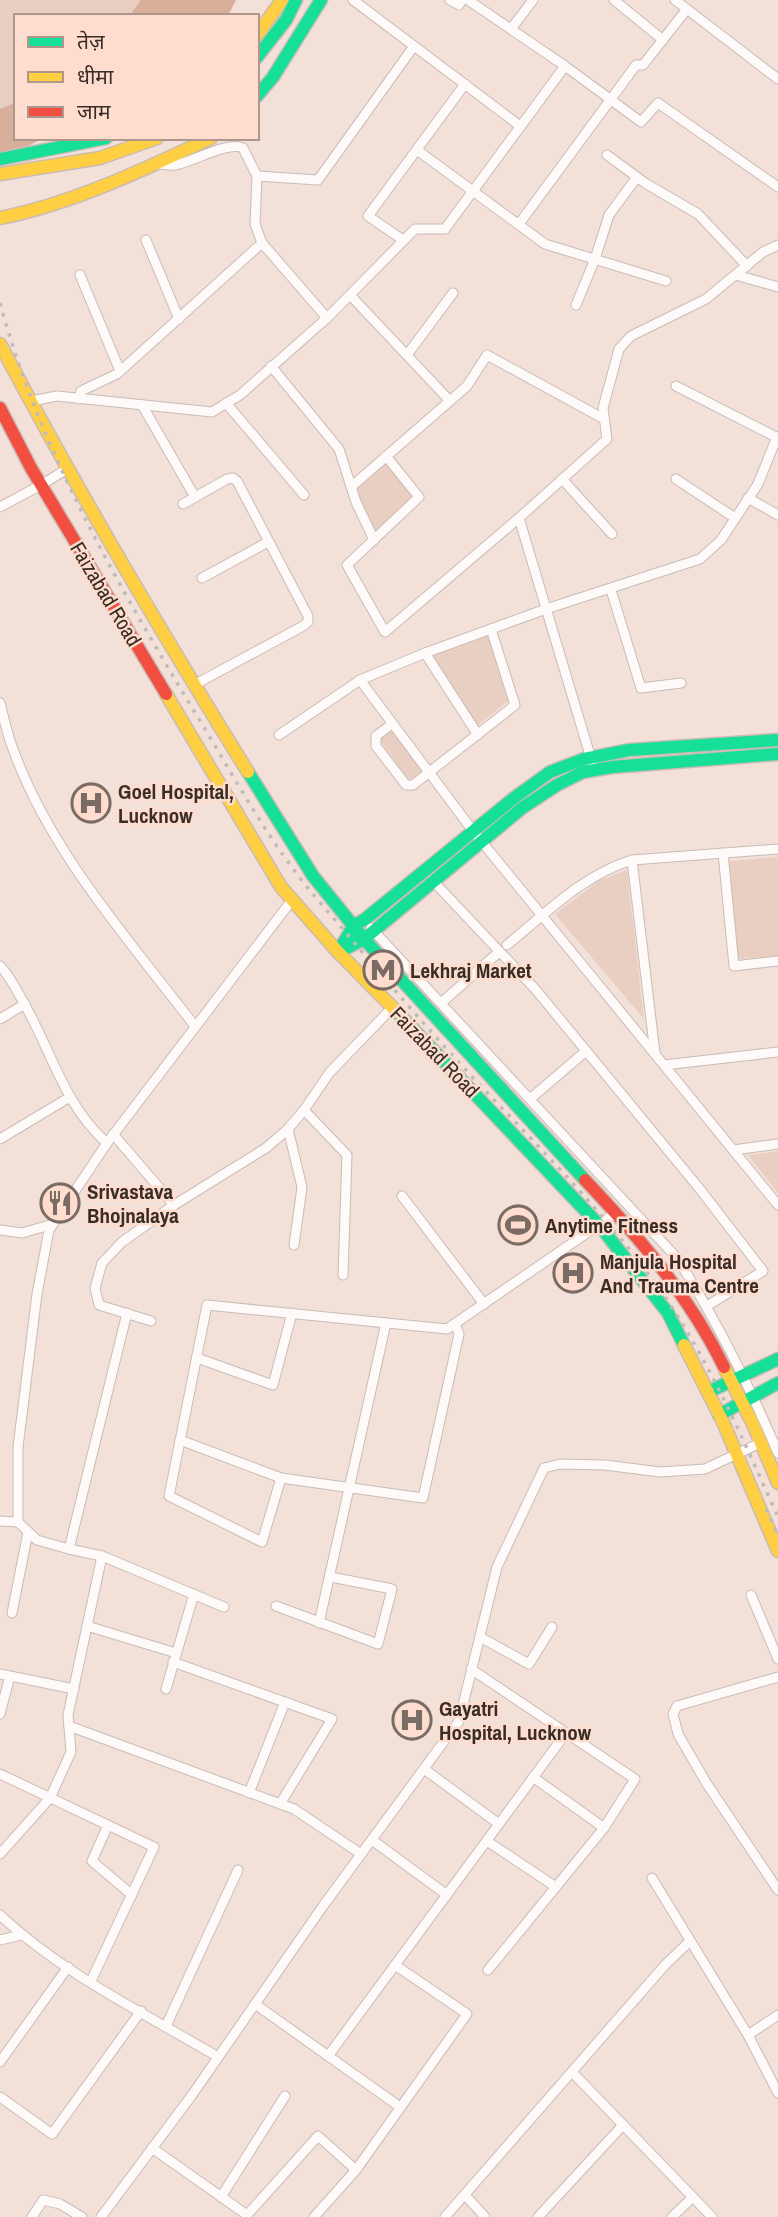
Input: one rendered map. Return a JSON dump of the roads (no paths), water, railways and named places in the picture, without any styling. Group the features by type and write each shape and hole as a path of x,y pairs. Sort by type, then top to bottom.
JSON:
{"main road":[{"path":"259,32 282,0"},
{"path":"259,54 286,20 296,0"},
{"path":"259,94 273,78 321,0"},
{"path":"0,159 96,140"},
{"path":"0,174 82,162 136,148 152,140"},
{"path":"0,218 34,211 127,178 207,140"},
{"name":"Faizabad Road","path":"0,344 67,469 194,685 313,876 359,922 616,1213 682,1297 715,1348 731,1380 748,1400 760,1443 778,1483"},
{"name":"Faizabad Road","path":"0,408 41,485 281,887 338,952 600,1226 668,1312 719,1415 778,1551"},
{"path":"593,764 629,750 778,740"},
{"path":"338,952 368,934 433,881 477,836 550,772 593,764 778,754"},
{"path":"338,952 359,922 477,836"},
{"path":"708,1392 778,1359"},
{"path":"719,1415 778,1383"}],"street":[{"path":"353,0 520,126"},
{"path":"450,0 459,5 462,0"},
{"path":"468,0 641,122 658,103 778,187"},
{"path":"511,29 533,0"},
{"path":"614,0 663,40"},
{"path":"675,0 778,79"},
{"path":"519,224 636,65 643,65 687,9"},
{"path":"257,176 318,180 414,46"},
{"path":"31,401 57,396 212,412 240,395 351,296 415,229 445,229 565,66"},
{"path":"404,240 368,216 465,84"},
{"path":"158,164 173,165 237,145 243,148 257,176 255,224 262,243 327,318"},
{"path":"417,150 545,244 666,281"},
{"path":"607,155 698,215 747,265"},
{"path":"576,305 609,215 637,177"},
{"path":"146,240 179,319"},
{"path":"79,398 81,391 120,372 262,243"},
{"path":"386,456 419,497 346,565 385,632 607,439 603,408 619,349 631,336 706,299 763,252 778,246"},
{"path":"80,275 120,372"},
{"path":"736,275 778,287"},
{"path":"407,355 453,293"},
{"path":"351,296 450,401"},
{"path":"351,487 467,386 487,355 604,419"},
{"path":"271,366 338,449 374,540"},
{"path":"279,735 360,680 546,609 700,559 721,540 758,484 777,437 676,386"},
{"path":"226,403 304,495"},
{"path":"142,405 195,497"},
{"path":"0,507 67,469"},
{"path":"183,504 233,478 237,481 308,616 307,622 194,685"},
{"path":"676,479 735,518"},
{"path":"562,480 612,534"},
{"path":"748,498 778,515"},
{"path":"519,518 593,764"},
{"path":"202,578 268,542"},
{"path":"611,590 641,688 681,683"},
{"path":"392,724 376,736 376,746 406,785 413,785 515,705 491,629"},
{"path":"425,653 478,735"},
{"path":"360,680 477,836 778,1205"},
{"path":"0,703 13,749 35,799 83,881 194,1026"},
{"path":"507,945 580,885 610,867 632,860 778,849"},
{"path":"723,853 734,966 778,961"},
{"path":"632,860 656,1055"},
{"path":"433,881 536,990 763,1270 707,1306"},
{"path":"18,1522 20,1434 37,1294 49,1230 113,1134 292,900"},
{"path":"368,934 441,1003 677,1258 707,1306 744,1375 748,1400 778,1453"},
{"path":"441,1003 499,952"},
{"path":"0,966 25,1004 70,1097 91,1130 107,1143"},
{"path":"0,1019 25,1004"},
{"path":"151,1321 99,1305 95,1288 102,1263 122,1242 174,1205 266,1148 288,1129 330,1072 392,1008"},
{"path":"530,1099 586,1051"},
{"path":"664,1065 778,1052"},
{"path":"0,1139 70,1097"},
{"path":"304,1110 347,1155 343,1275"},
{"path":"288,1129 302,1187 294,1245"},
{"path":"113,1134 174,1205"},
{"path":"733,1150 778,1144"},
{"path":"402,1196 484,1304"},
{"path":"281,1478 262,1542 169,1496 207,1305 447,1329 616,1213"},
{"path":"0,1230 22,1233 53,1224"},
{"path":"69,1549 127,1313"},
{"path":"197,1358 273,1385 292,1313"},
{"path":"319,1623 386,1323"},
{"path":"180,1440 281,1478 423,1498 459,1334 455,1324"},
{"path":"101,2217 459,1721 497,1567 544,1468 571,1464 606,1465 660,1472 705,1469 760,1443"},
{"path":"0,1521 18,1522 37,1540 102,1556 224,1607"},
{"path":"12,1613 29,1532"},
{"path":"0,1854 50,1798 71,1752 68,1716 102,1556"},
{"path":"275,1606 378,1644 392,1588 331,1577"},
{"path":"166,1689 194,1594"},
{"path":"751,1595 778,1659"},
{"path":"87,1626 332,1719 280,1804"},
{"path":"480,1637 529,1664 552,1627"},
{"path":"471,1669 635,1779 604,1828 488,1970"},
{"path":"0,1714 5,1675 74,1689"},
{"path":"778,1678 677,1706 673,1714 678,1734 707,1784 778,1891"},
{"path":"249,1793 285,1702"},
{"path":"69,1726 294,1809 361,1854"},
{"path":"328,2056 566,1733"},
{"path":"424,1769 499,1824"},
{"path":"0,1774 154,1847 91,1981"},
{"path":"533,1777 604,1828"},
{"path":"108,1825 92,1861 132,1895"},
{"path":"372,1840 447,1895"},
{"path":"487,1841 556,1887"},
{"path":"166,2026 238,1870"},
{"path":"652,1878 748,2035 778,2093"},
{"path":"0,1915 21,1935 68,1967 218,2057"},
{"path":"0,1940 21,1935"},
{"path":"445,2217 665,1965 690,1941"},
{"path":"314,2217 356,2170 467,2014 395,1965"},
{"path":"0,2062 68,1967"},
{"path":"256,2004 400,2107"},
{"path":"0,2097 52,2134 141,2011"},
{"path":"748,2035 778,2015"},
{"path":"572,2072 712,2217"},
{"path":"221,2197 285,2096"},
{"path":"538,2217 623,2125"},
{"path":"152,2148 247,2215 318,2136 356,2170"},
{"path":"465,2195 485,2217"},
{"path":"672,2217 693,2197"},
{"path":"32,2217 43,2200 60,2204 82,2217"}],"railway":[{"path":"0,303 36,411 83,514 136,614 265,828 304,884 395,990 460,1064 584,1195 643,1267 684,1326 701,1356 734,1420 778,1517"},
{"path":"766,1509 778,1536"}],"place":[{"name":"Goel Hospital, Lucknow","path":"91,803"},
{"name":"Lekhraj Market","path":"383,970"},
{"name":"Srivastava Bhojnalaya","path":"60,1203"},
{"name":"Anytime Fitness","path":"518,1225"},
{"name":"Manjula Hospital And Trauma Centre","path":"573,1273"},
{"name":"Gayatri Hospital, Lucknow","path":"412,1720"}]}
